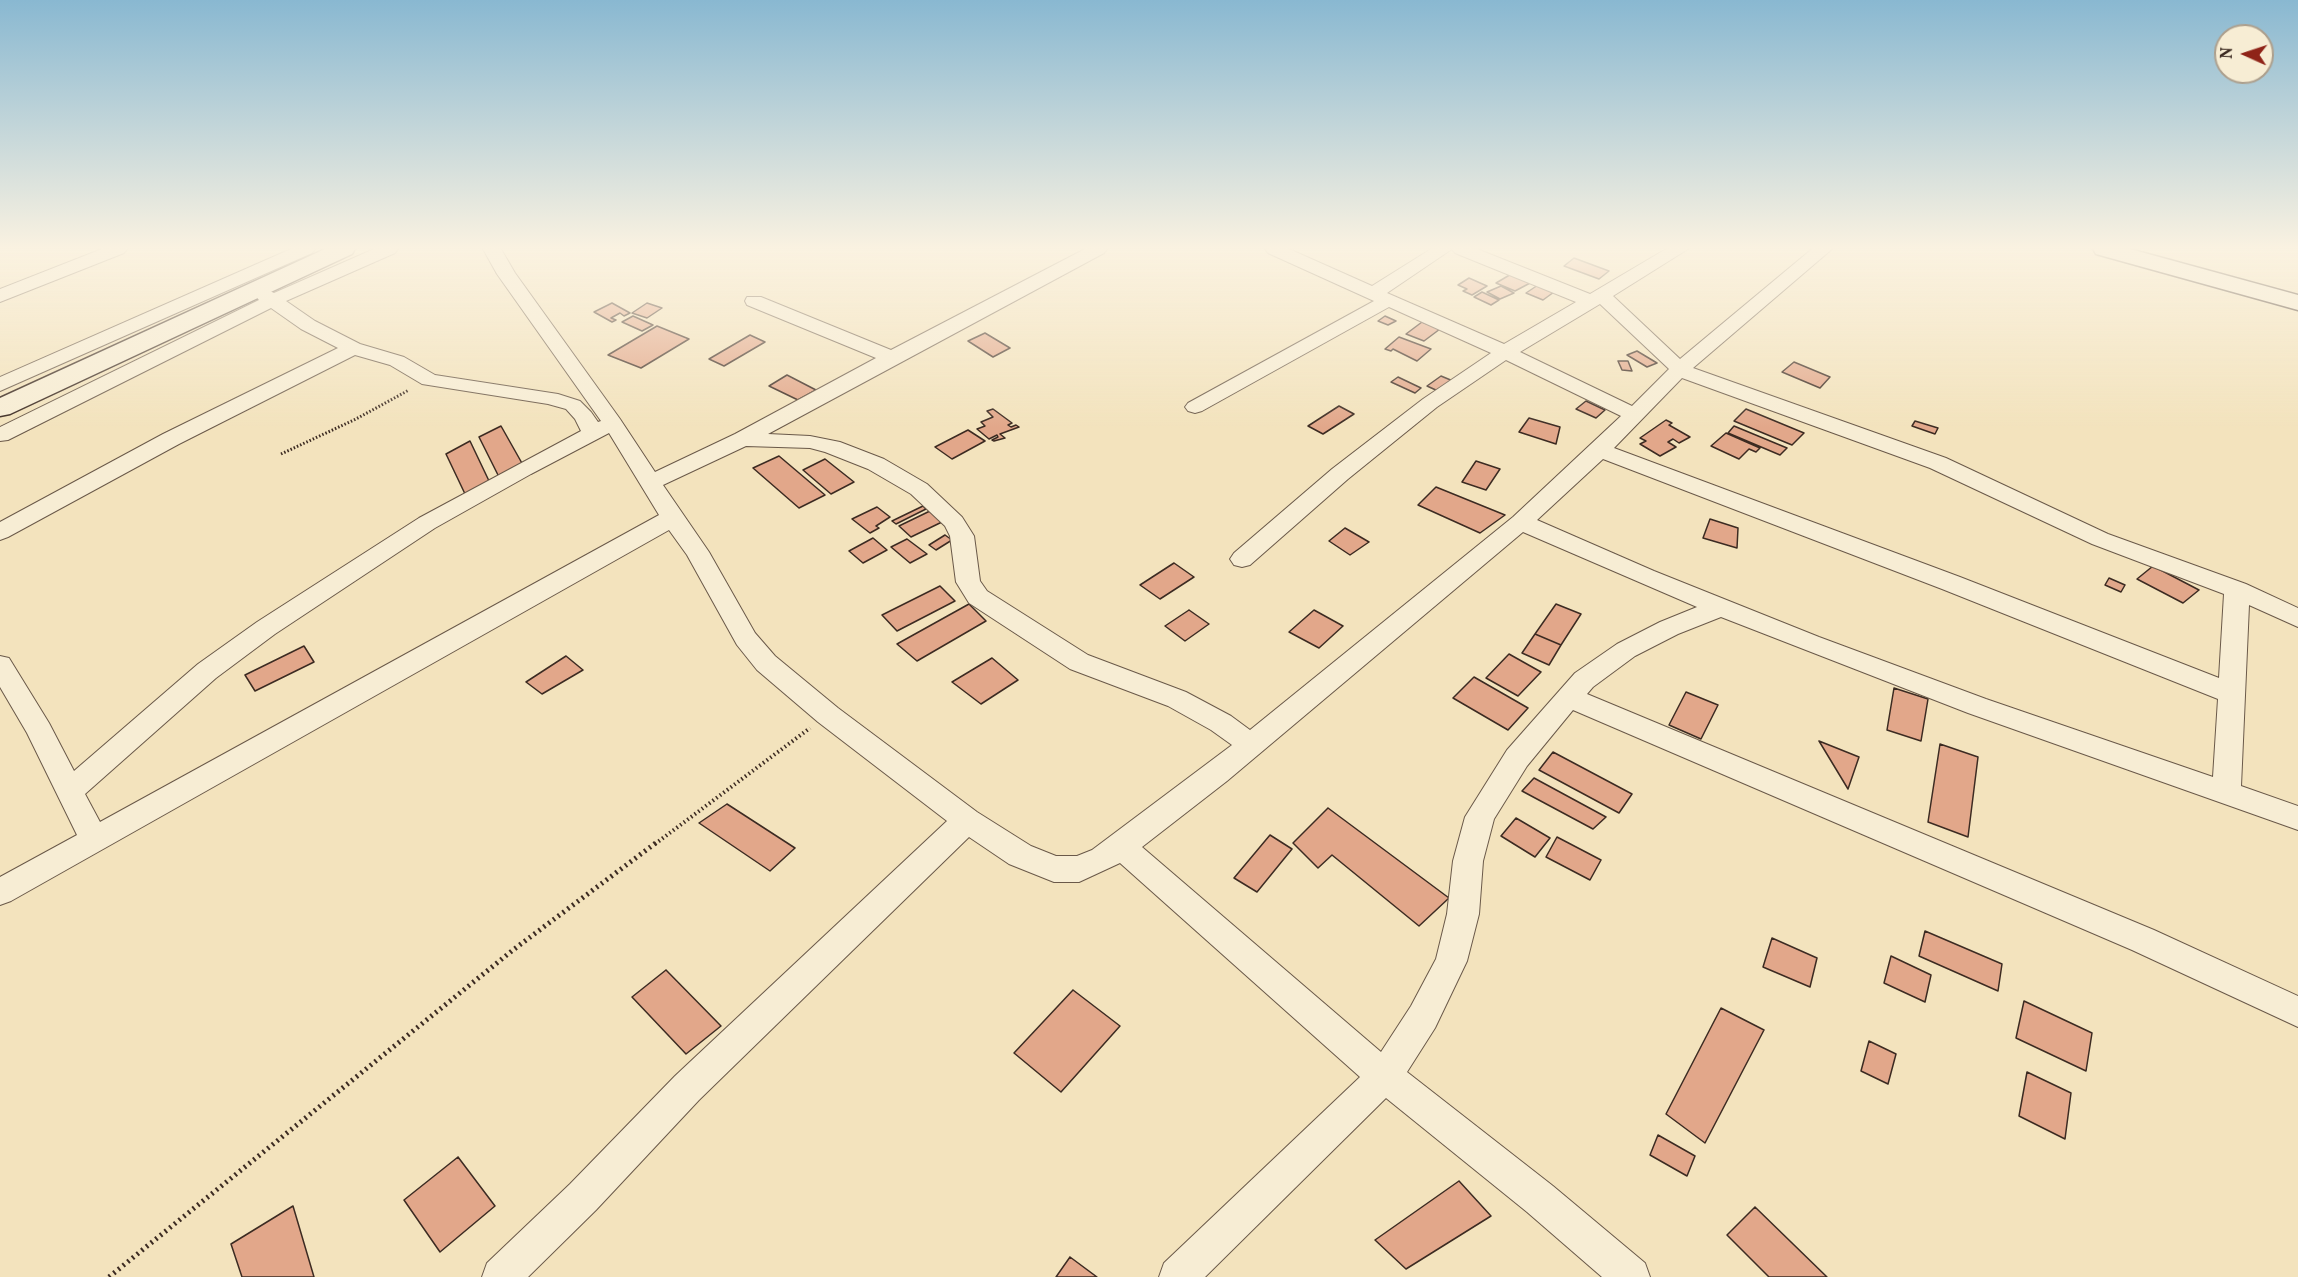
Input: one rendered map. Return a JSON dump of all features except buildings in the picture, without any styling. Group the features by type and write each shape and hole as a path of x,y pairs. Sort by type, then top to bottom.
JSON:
{"main road":[{"path":"0,408 232,309"}],"street":[{"path":"0,385 161,309"},
{"path":"0,435 238,309"},
{"path":"284,309 309,325 353,348 397,361 429,380 562,401 573,405 603,429"},
{"path":"528,309 603,429 650,483 697,552 746,639 766,663 828,715 967,820 1020,855 1054,869 1079,869 1103,859 1251,745 1521,522 1600,450 1680,369 1752,309"},
{"path":"773,309 893,358"},
{"path":"650,483 743,439 802,405 986,309"},
{"path":"1195,407 1361,309"},
{"path":"1410,309 1635,415"},
{"path":"1242,559 1411,418 1505,352 1580,309"},
{"path":"1608,309 1680,369 1722,387 1938,464 2100,539 2237,590 2298,618"},
{"path":"0,532 171,440 353,348"},
{"path":"70,791 198,678 266,628 427,524 523,469 603,429"},
{"path":"743,439 810,442 832,447 868,461 919,489 954,522 962,536 968,582 978,597 1079,662 1177,699 1221,723 1251,745"},
{"path":"1600,450 1951,583 2229,693"},
{"path":"0,892 672,518"},
{"path":"1521,522 1719,608 1977,706 2298,818"},
{"path":"2226,793 2229,693 2237,590"},
{"path":"1178,1277 1385,1076 1423,1017 1451,961 1463,914 1468,861 1480,818 1517,758 1584,680 1626,650 1670,628 1719,608"},
{"path":"0,665 39,729 94,840"},
{"path":"1568,697 2143,940 2298,1012"},
{"path":"501,1277 583,1197 687,1088 967,820"},
{"path":"1121,846 1347,1046 1540,1199 1630,1277"}],"path":[{"path":"281,454 429,380"},
{"path":"109,1277 513,950 828,715"}]}
